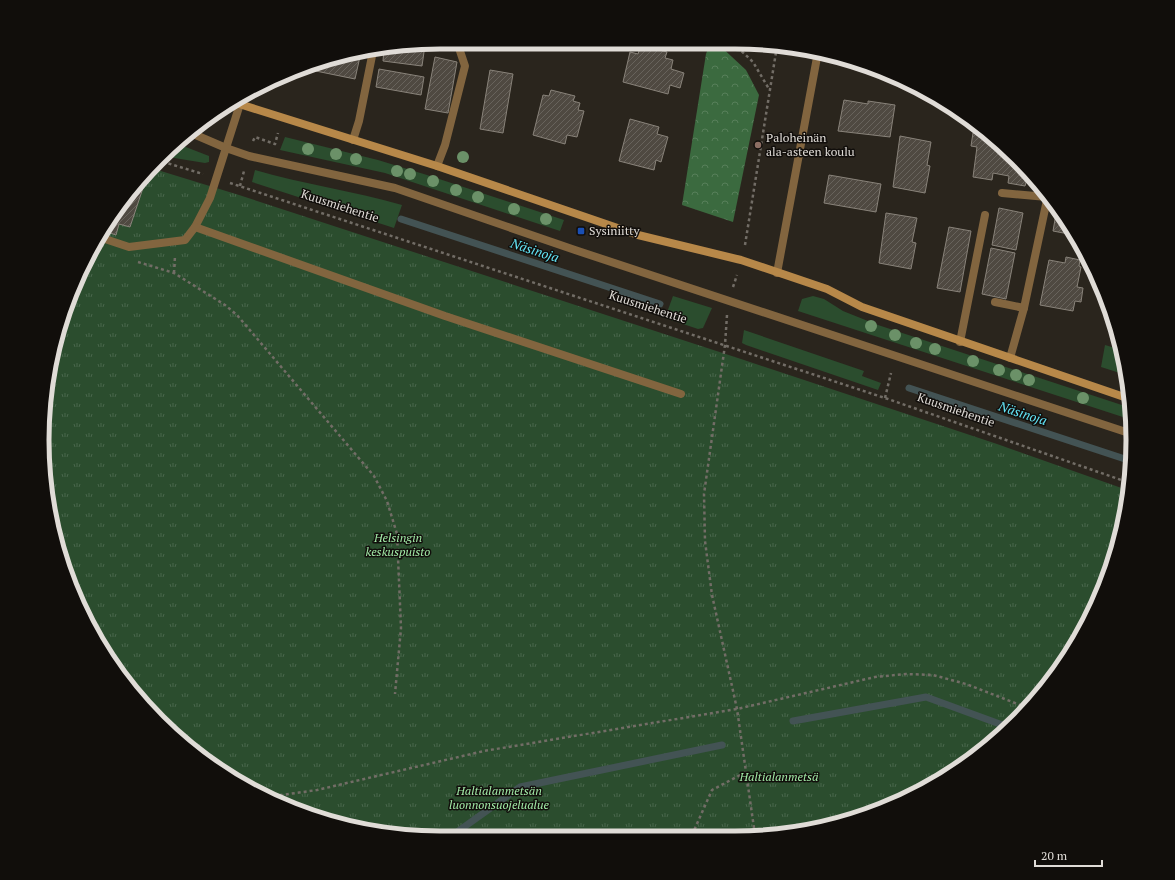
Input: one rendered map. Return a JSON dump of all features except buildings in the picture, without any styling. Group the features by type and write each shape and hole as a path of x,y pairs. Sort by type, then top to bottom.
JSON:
{"main road":[{"path":"240,104 437,166 638,235 741,260 827,289 862,308 1124,397"}],"lane":[{"path":"437,166 445,145 465,66 459,49"},
{"path":"353,140 371,56"},
{"path":"777,273 817,58"},
{"path":"104,239 129,247 185,240 195,227 210,198 226,148 236,106"},
{"path":"195,136 249,156 395,188 575,250 1126,432"},
{"path":"1002,193 1040,195"},
{"path":"1010,358 1024,308 1046,204"},
{"path":"960,342 985,215"},
{"path":"195,227 444,316 681,394"},
{"path":"995,302 1024,308"}],"path":[{"path":"739,49 753,62 769,89"},
{"path":"748,231 776,51"},
{"path":"240,186 255,137 275,144 283,118"},
{"name":"Kuusmiehentie","path":"165,163 885,398 1124,481"},
{"path":"133,261 174,273 225,305 237,315 374,476 387,501 397,534 401,628 395,694"},
{"path":"725,345 704,494 704,541 712,595 737,709 754,830"},
{"path":"885,398 891,373"},
{"path":"278,796 317,790 484,751 737,709 875,677 906,674 933,675 966,684 1022,705"},
{"path":"694,831 712,790 746,772"}],"green space":[{"path":"708,49 723,49 746,70 759,95 733,222 682,205"},
{"path":"285,137 378,160 564,220 560,231 385,173 280,150"},
{"path":"182,146 209,156 209,162 205,163 171,157"},
{"name":"Helsingin keskuspuisto","path":"158,170 239,195 997,444 1123,489 1123,491 1113,541 1105,566 1086,613 1074,636 1045,678 1029,698 993,734 952,765 908,791 885,801 836,818 786,828 735,831 440,831 389,828 339,818 290,801 267,791 244,779 202,750 182,734 146,698 130,678 101,636 79,590 62,541 52,491 49,440 52,389 62,339 79,290 101,244 130,202"},
{"path":"255,170 402,205 394,228 252,182"},
{"path":"673,296 712,308 703,328 698,329 665,318"},
{"path":"813,296 824,299 843,311 878,325 1124,406 1125,418 798,311 802,299"},
{"path":"744,330 864,371 862,376 881,383 878,390 746,345 742,343"},
{"path":"1105,345 1115,348 1120,373 1101,367"}],"waterway":[{"name":"Näsinoja","path":"401,219 660,304"},
{"name":"Näsinoja","path":"909,388 1125,459"},
{"path":"793,721 926,697 1002,725"},
{"path":"458,831 520,787 722,745"}],"place":[{"name":"Paloheinän ala-asteen koulu","path":"758,145"},
{"name":"Sysiniitty","path":"581,231"}],"park label":[{"name":"Haltialanmetsä","path":"779,777"},
{"name":"Haltialanmetsän luonnonsuojelualue","path":"499,798"}]}
